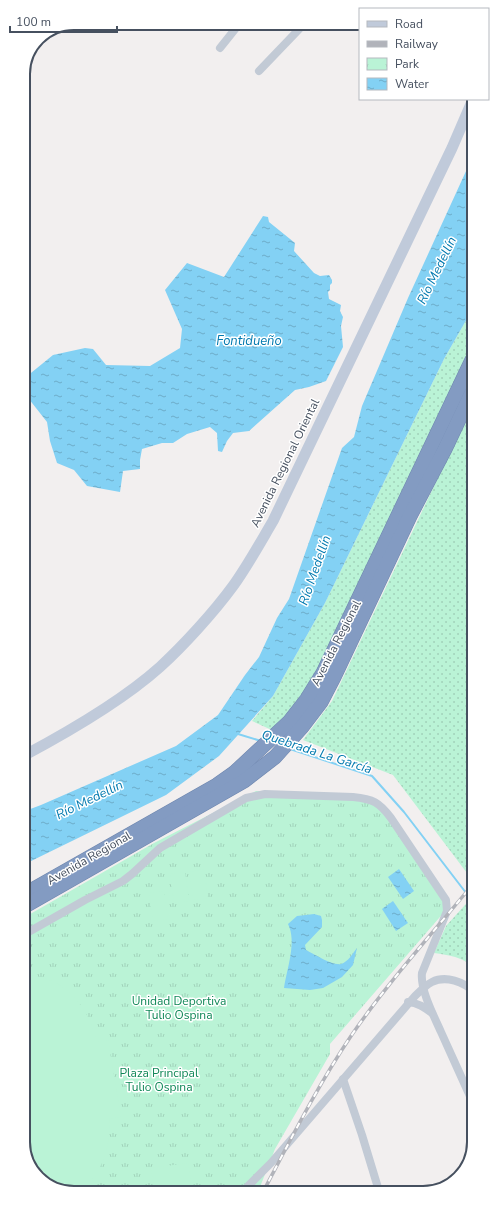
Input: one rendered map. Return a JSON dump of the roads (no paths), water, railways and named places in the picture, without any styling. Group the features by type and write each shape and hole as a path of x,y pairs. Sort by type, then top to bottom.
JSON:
{"highway":[{"name":"Avenida Regional","path":"30,891 217,785 251,758 279,732 298,711 323,674 467,371"},
{"name":"Avenida Regional","path":"30,903 231,789 275,757 292,739 311,715 328,688 410,516 467,403"}],"main road":[{"name":"Avenida Regional Oriental","path":"30,752 106,708 159,668 197,628 232,587 254,554 273,521 467,115"}],"street":[{"path":"220,48 234,30"},
{"path":"259,71 298,30"},
{"path":"30,931 85,900 123,881 160,848 246,798 265,794 367,798 382,807 391,818 446,900 447,911 421,978 423,989 467,1089"},
{"path":"248,1186 271,1163 408,1002 433,981 454,980 467,987"},
{"path":"408,1002 418,1004 434,1015"},
{"path":"343,1079 362,1135 377,1186"}],"water":[{"name":"Río Medellín","path":"467,169 467,319 444,359 325,603 273,696 219,756 166,795 30,862 30,809 176,746 218,715 259,657 277,618 289,599 342,448 354,437 362,406 408,298"},
{"name":"Fontidueño","path":"263,216 268,217 269,222 295,243 294,251 314,273 320,276 329,275 332,283 328,292 329,299 341,305 340,311 343,317 341,326 343,347 326,381 295,390 249,431 233,433 222,452 218,451 217,433 210,427 187,434 173,443 162,443 142,449 140,469 123,471 120,492 87,486 74,470 57,463 50,441 47,422 30,400 30,374 53,355 85,348 93,349 106,365 150,366 180,348 182,329 165,290 187,263 224,277"},
{"path":"399,869 414,891 403,899 388,877"},
{"path":"393,901 408,923 396,931 382,909"},
{"path":"314,914 321,916 322,927 305,945 306,950 329,962 341,964 350,957 357,948 353,965 342,977 323,988 310,990 284,988 292,939 288,924 297,916"}],"waterway":[{"name":"Quebrada La García","path":"238,734 261,741"},
{"name":"Quebrada La García","path":"290,749 372,776 404,812 467,894"}],"railway":[{"path":"266,1186 316,1093 351,1036 395,977 467,891"}],"park label":[{"name":"Unidad Deportiva Tulio Ospina","path":"179,1008"},
{"name":"Plaza Principal Tulio Ospina","path":"159,1080"}]}
